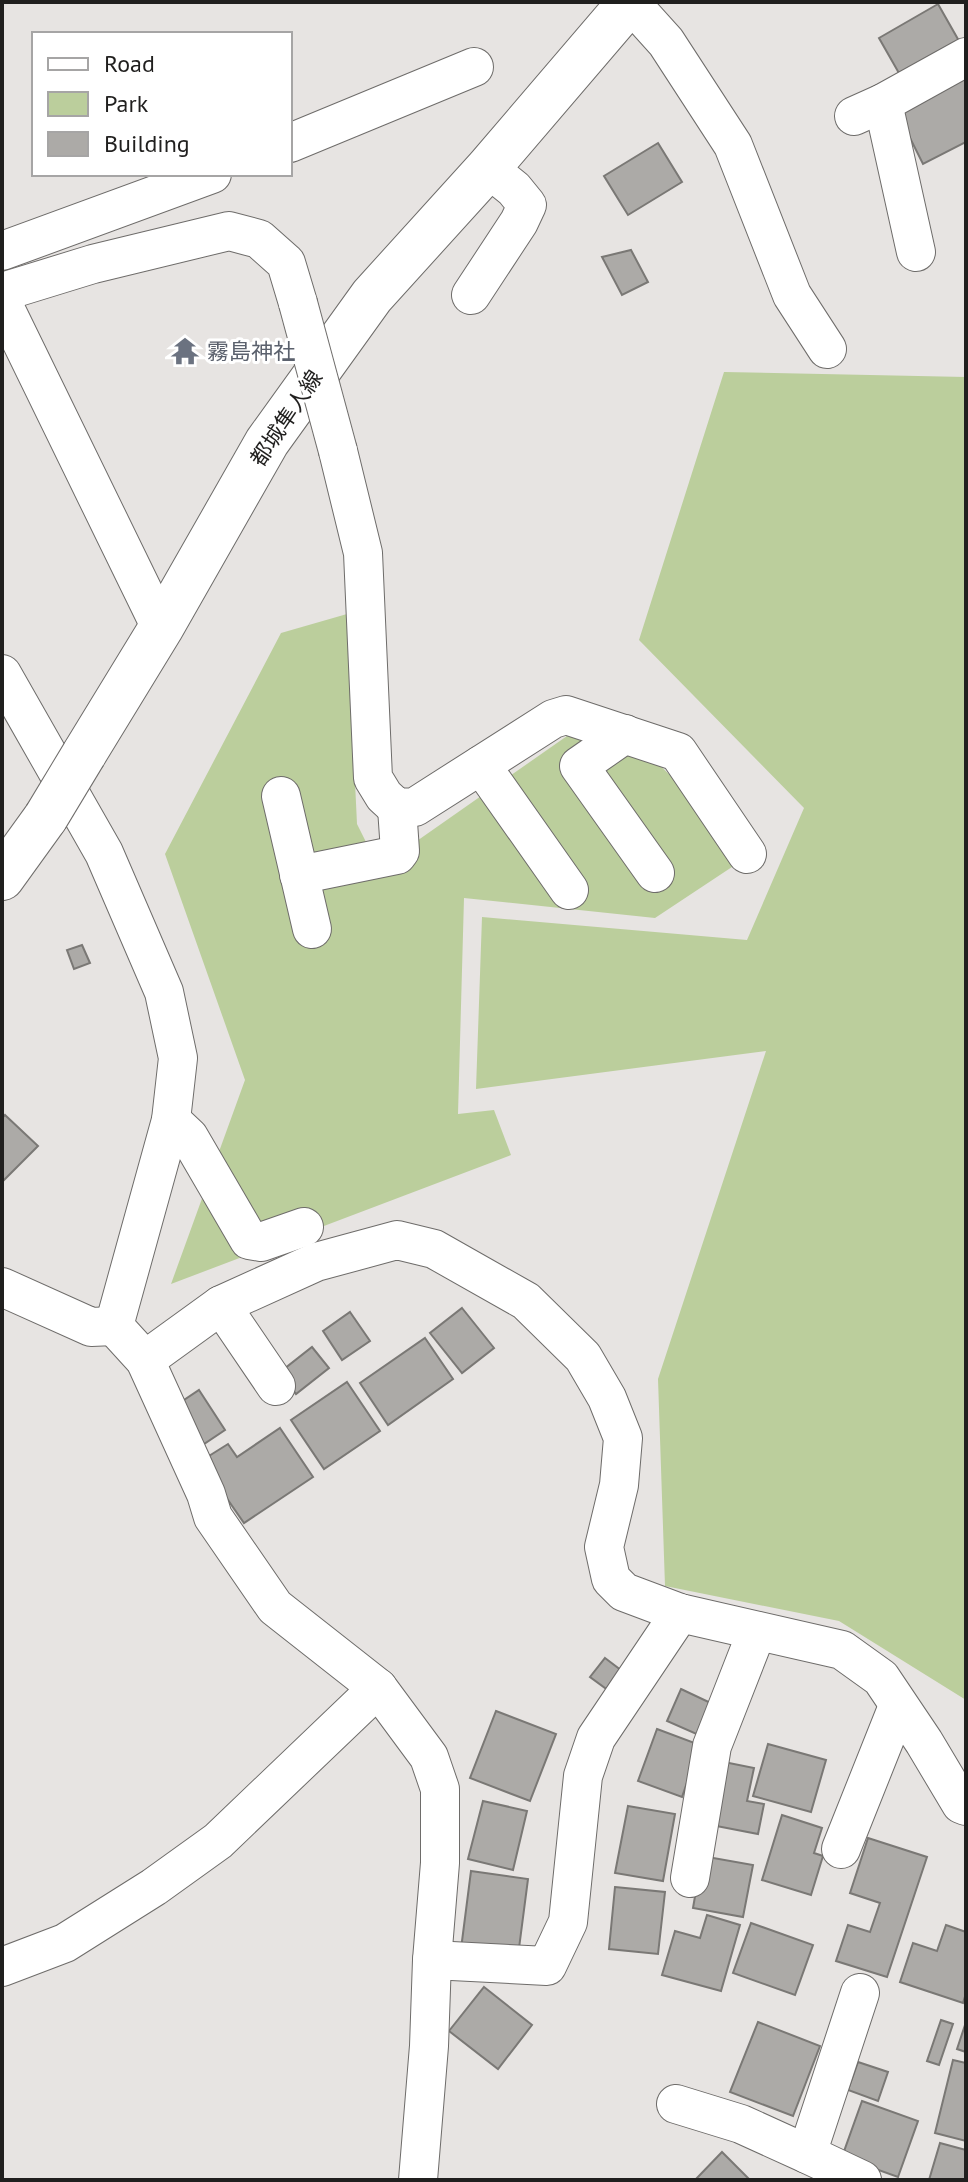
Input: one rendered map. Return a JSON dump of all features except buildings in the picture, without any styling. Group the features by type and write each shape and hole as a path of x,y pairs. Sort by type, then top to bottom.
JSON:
{"main road":[{"name":"都城隼人線","path":"2,878 46,817 161,628 267,442 372,296 488,168 630,2"}],"street":[{"path":"630,2 666,42 733,145 792,295 827,349"},
{"path":"916,252 868,110 966,57"},
{"path":"292,142 474,67"},
{"path":"471,295 527,205 514,189 488,168"},
{"path":"2,251 207,176"},
{"path":"2,292 93,264 210,233 229,231 259,239 286,263 363,553 373,778 384,796 397,808 400,851 397,855 299,875"},
{"path":"2,302 161,628"},
{"path":"2,674 104,853 164,992 178,1058 171,1120 114,1326"},
{"path":"397,808 415,807 553,719 566,715 678,752 747,854"},
{"path":"625,734 579,766 655,873"},
{"path":"481,765 569,890"},
{"path":"281,796 312,929"},
{"path":"171,1120 189,1137 249,1240 261,1242 304,1227"},
{"path":"145,1360 221,1305 316,1262 397,1240 434,1249 526,1301 583,1357 607,1398 623,1438 619,1485 604,1547 611,1579 624,1592 680,1613 842,1650 881,1678 961,1804 966,1806"},
{"path":"2,1287 91,1327 114,1326"},
{"path":"221,1305 276,1386"},
{"path":"114,1326 145,1360 206,1494 213,1517 275,1607 378,1688 429,1757 440,1789 440,1863 418,2180"},
{"path":"432,1960 547,1966 568,1922 583,1776 596,1738 680,1613"},
{"path":"690,1878 712,1746 757,1631"},
{"path":"2,1967 65,1943 154,1887 218,1841 378,1688"},
{"path":"841,1849 898,1706"},
{"path":"807,2154 860,1993"},
{"path":"676,2104 741,2124 862,2180"}],"green space":[{"path":"724,372 966,377 966,1700 839,1621 665,1586 658,1379 766,1051 476,1089 482,917 747,940 804,808 639,640"},
{"path":"347,614 357,824 369,848 404,850 567,736 652,758 690,794 735,865 655,918 464,898 458,1114 494,1110 511,1155 171,1284 245,1080 165,854 281,633"}],"place":[{"name":"霧島神社","path":"185,351"}]}
